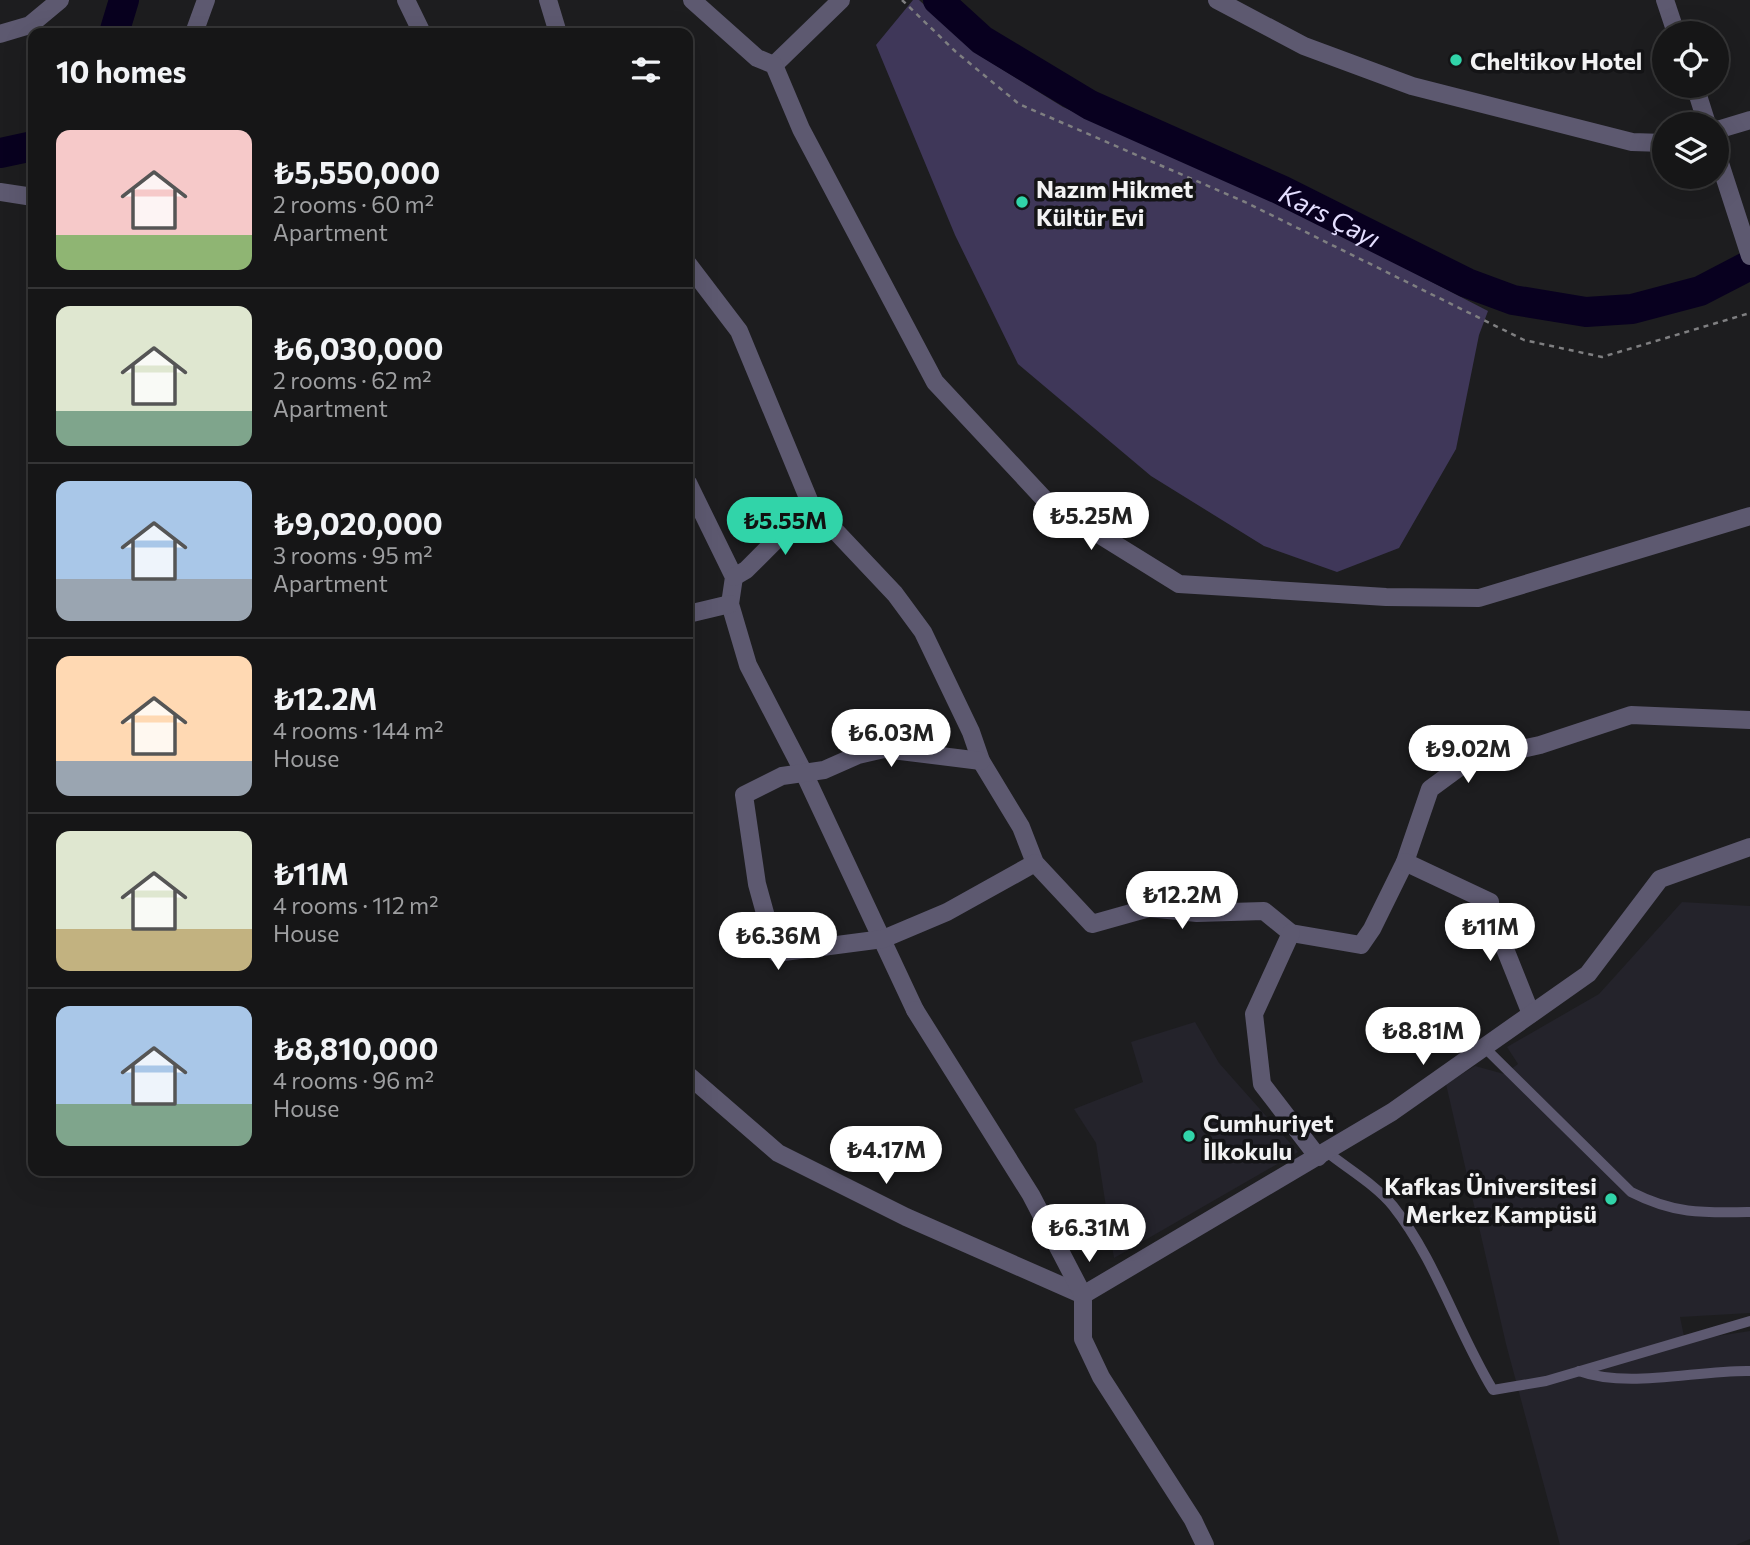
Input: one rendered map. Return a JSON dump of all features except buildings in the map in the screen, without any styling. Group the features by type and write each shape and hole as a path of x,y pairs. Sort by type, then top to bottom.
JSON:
{"street":[{"path":"0,34 30,24 60,0"},
{"path":"196,28 206,0"},
{"path":"407,0 420,28"},
{"path":"548,0 556,28"},
{"path":"692,0 757,58 774,65 802,129 935,382 1047,502 1179,584 1386,597 1479,597 1750,516"},
{"path":"774,65 841,0"},
{"path":"1217,0 1304,47 1412,86 1632,142 1652,143"},
{"path":"1665,0 1672,21"},
{"path":"1729,126 1750,120"},
{"path":"1729,189 1750,256"},
{"path":"0,192 28,196"},
{"path":"693,271 739,331 811,505 895,594 923,632 971,732 981,761 1020,827 1035,863 1092,924 1149,908 1197,913 1264,911 1291,933 1361,945 1372,929 1405,862 1430,789 1468,761 1540,745 1631,715 1750,720"},
{"path":"693,494 734,577 730,604 748,665 804,773 915,1010 1031,1195 1083,1295 1083,1339 1101,1377 1193,1520 1205,1545"},
{"path":"734,577 746,570 811,505"},
{"path":"693,613 730,604"},
{"path":"981,761 884,749 858,755 824,770 782,776 744,795 757,884 776,953 883,939 947,912 1035,863"},
{"path":"1083,1295 1392,1112 1588,974 1660,879 1750,847"},
{"path":"1405,862 1490,902 1491,914 1531,1014"},
{"path":"1291,933 1254,1014 1262,1084 1323,1154"},
{"path":"693,1079 778,1153 906,1217 1083,1295"}],"lane":[{"path":"1484,1047 1631,1192 1659,1206 1693,1214 1750,1212"},
{"path":"1323,1154 1391,1204 1417,1241 1468,1348 1493,1390 1546,1381 1750,1321"},
{"path":"1578,1371 1603,1380 1714,1370 1750,1371"}],"path":[{"path":"902,0 956,52 1019,104 1245,202 1524,340 1602,357 1750,313"}],"shaded area":[{"path":"913,0 919,0 979,55 1063,107 1258,192 1488,311 1479,335 1456,449 1399,548 1337,572 1264,546 1151,476 1018,364 955,235 876,45"},
{"name":"Kafkas Üniversitesi Merkez Kampüsü","path":"1682,902 1750,906 1750,1313 1680,1317 1685,1341 1750,1331 1750,1539 1736,1545 1560,1545 1506,1344 1446,1084 1475,1066 1504,1074 1518,1064 1507,1047 1599,994"},
{"name":"Cumhuriyet İlkokulu","path":"1195,1022 1219,1063 1298,1152 1114,1258 1096,1143 1074,1109 1143,1082 1131,1042"}],"waterway":[{"name":"Kars Çayı","path":"116,28 124,0"},
{"name":"Kars Çayı","path":"938,0 982,40 1090,105 1281,190 1467,283 1513,300 1586,312 1632,309 1700,291 1750,265"},
{"name":"Kars Çayı","path":"0,153 28,147"}],"place":[{"name":"Cheltikov Hotel","path":"1456,60"},
{"name":"Nazım Hikmet Kültür Evi","path":"1022,202"},
{"name":"Cumhuriyet İlkokulu","path":"1189,1136"},
{"name":"Kafkas Üniversitesi Merkez Kampüsü","path":"1611,1199"}]}
